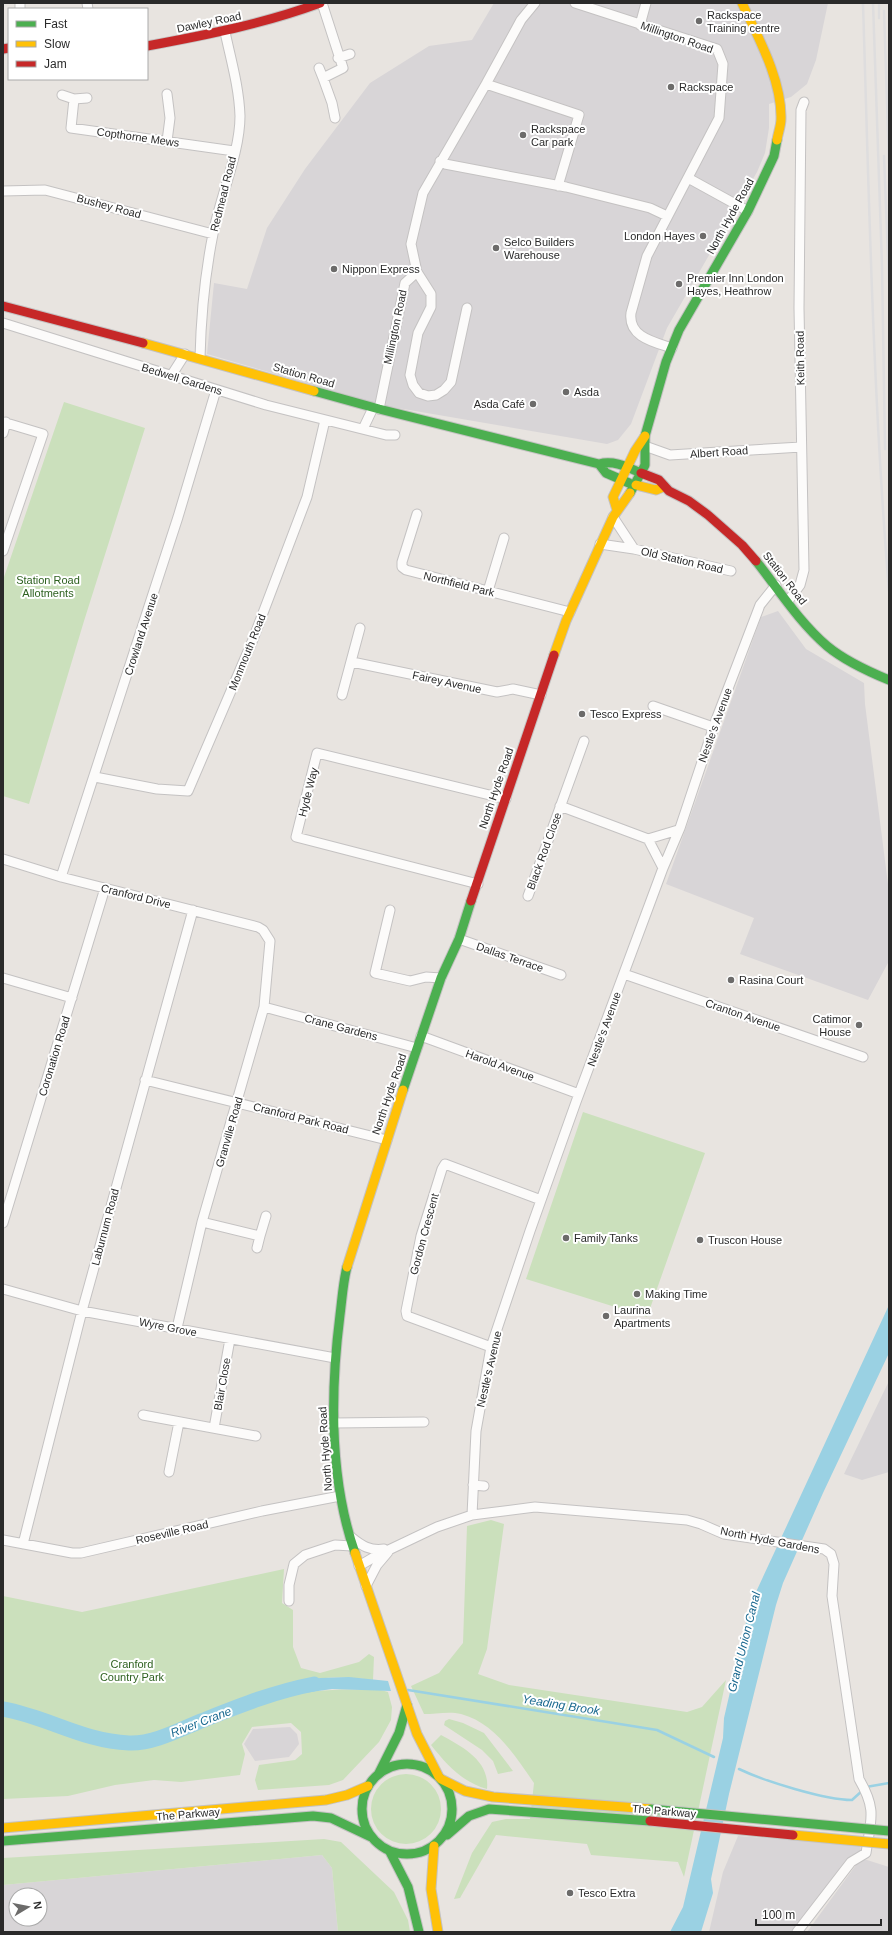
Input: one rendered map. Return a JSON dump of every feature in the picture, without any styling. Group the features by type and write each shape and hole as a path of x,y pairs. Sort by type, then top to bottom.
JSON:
{"main road":[{"name":"Dawley Road","path":"148,46 225,32 285,16 321,3"},
{"name":"North Hyde Road","path":"440,1778 420,1743 401,1684 352,1546 340,1496 334,1423 335,1358 346,1271 421,1036 441,978 459,939 570,612 615,513 623,505 636,485 645,463 643,446 645,436 679,330 748,211 774,156 781,119 778,91 770,65 742,3"},
{"name":"Station Road","path":"3,306 186,354 376,408 599,464 606,461 627,467 659,480 663,487 693,504 737,540 818,636 841,656 889,680"},
{"name":"North Hyde Road","path":"615,513 612,499 627,467 643,446"},
{"name":"Station Road","path":"599,464 605,472 620,480 656,490 663,487"},
{"name":"North Hyde Road","path":"379,1773 399,1733 407,1705"},
{"path":"410,1764 421,1766 440,1778 447,1788 452,1801 452,1814 444,1837 434,1846 424,1852 413,1855 401,1855 390,1852 379,1846 371,1837 364,1825 361,1812 362,1798 368,1786 379,1773 394,1766 410,1764"},
{"name":"The Parkway","path":"440,1778 465,1791 479,1795 889,1831"},
{"name":"The Parkway","path":"3,1828 326,1800 368,1786"},
{"name":"The Parkway","path":"444,1837 461,1822 479,1811 494,1809 889,1844"},
{"name":"The Parkway","path":"3,1841 317,1816 343,1822 371,1837"},
{"path":"434,1846 430,1870 430,1884 438,1932"},
{"path":"390,1852 408,1886 419,1932"}],"street":[{"path":"321,3 338,58 343,68 323,78"},
{"path":"467,308 451,382 444,390 436,395 428,396 419,393 413,385 410,375 418,332 431,306 431,294 418,272 411,244 423,193 521,20 535,3"},
{"name":"Millington Road","path":"575,3 717,49 723,64 719,118 667,216 645,262 630,318 634,330 641,336 672,348"},
{"path":"640,25 646,3"},
{"name":"Redmead Road","path":"200,358 201,318 213,234 234,151 240,117 237,84 225,32"},
{"path":"338,58 350,54"},
{"path":"319,68 332,103 335,118"},
{"path":"486,84 579,114 558,186"},
{"path":"167,94 170,118 167,141"},
{"path":"62,95 74,98 87,98"},
{"name":"Copthorne Mews","path":"74,98 71,128 234,151"},
{"name":"Keith Road","path":"788,601 800,585 804,570 800,447 800,107"},
{"path":"440,161 445,164 558,186 650,208 667,216"},
{"path":"688,178 748,211"},
{"name":"Bushey Road","path":"3,191 46,190 213,234"},
{"name":"Millington Road","path":"376,408 405,283 418,272"},
{"name":"Bedwell Gardens","path":"3,324 216,390 325,420 386,435 395,435"},
{"path":"171,376 186,354"},
{"name":"Crowland Avenue","path":"61,877 95,777 178,517 216,390"},
{"path":"363,429 376,408"},
{"name":"Monmouth Road","path":"95,777 157,789 188,790 252,642 307,496 325,420"},
{"path":"3,433 4,422 43,434 6,533 3,551"},
{"name":"Albert Road","path":"643,446 670,455 800,447"},
{"name":"Old Station Road","path":"615,513 634,549"},
{"name":"Northfield Park","path":"417,514 402,562 402,568 570,612"},
{"path":"488,591 504,538"},
{"name":"Old Station Road","path":"600,544 634,549 731,571"},
{"name":"Nestle's Avenue","path":"472,1515 478,1420 491,1347 579,1094 663,868 680,828 713,727 760,605 776,585"},
{"path":"342,695 360,628"},
{"name":"Fairey Avenue","path":"352,662 497,692 513,689 541,695"},
{"path":"653,706 713,727"},
{"name":"Black Rod Close","path":"528,896 584,741"},
{"name":"Hyde Way","path":"478,884 296,837 317,753 506,799"},
{"name":"Black Rod Close","path":"560,806 648,838"},
{"path":"663,868 648,838 678,830"},
{"name":"Cranford Drive","path":"3,859 61,877 258,927 267,935"},
{"name":"Coronation Road","path":"3,1223 105,888"},
{"name":"Laburnum Road","path":"23,1544 82,1311 193,910"},
{"path":"390,910 375,973 410,981 426,977 441,978"},
{"name":"Granville Road","path":"177,1328 202,1222 238,1102 264,1007 270,941 267,935"},
{"name":"Dallas Terrace","path":"459,939 561,975"},
{"name":"Cranton Avenue","path":"624,974 863,1057"},
{"path":"3,978 72,998"},
{"name":"Crane Gardens","path":"264,1007 418,1048"},
{"name":"Harold Avenue","path":"421,1036 579,1094"},
{"name":"Cranford Park Road","path":"146,1080 387,1140"},
{"name":"Gordon Crescent","path":"491,1347 407,1316 406,1311 410,1288 421,1236 442,1169 445,1164 541,1200"},
{"path":"257,1248 266,1216"},
{"path":"202,1222 260,1236"},
{"name":"Wyre Grove","path":"3,1289 82,1311 335,1358"},
{"name":"Blair Close","path":"214,1428 230,1339"},
{"path":"144,1415 256,1436"},
{"path":"169,1472 179,1422"},
{"path":"334,1423 424,1422"},
{"path":"473,1485 484,1486"},
{"name":"Roseville Road","path":"3,1540 72,1553 81,1553 262,1511 340,1496"},
{"name":"North Hyde Gardens","path":"359,1566 390,1549 437,1527 472,1515 535,1507 661,1517 701,1524 724,1534 814,1548 824,1550 831,1554 834,1564 832,1596 859,1779 867,1793 872,1813 866,1852 851,1862 797,1932"},
{"path":"349,1535 367,1549 390,1549"},
{"path":"289,1601 289,1586 294,1564 305,1555 335,1545 352,1546"},
{"path":"366,1586 376,1565 390,1549"}],"shaded area":[{"path":"494,3 828,3 816,60 807,84 791,97 769,104 769,128 765,153 757,172 667,328 631,424 618,440 607,444 386,406 207,354 214,283 247,289 267,228 305,169 370,83 429,46 472,40"},
{"path":"778,611 806,649 864,683 865,704 889,892 889,961 868,1000 740,954 754,918 666,884 761,617"},
{"path":"889,1381 889,1472 862,1480 844,1474"},
{"path":"290,1727 297,1734 299,1744 289,1757 255,1761 244,1744 253,1729"},
{"path":"738,1836 860,1845 862,1856 803,1932 709,1932 723,1872"},
{"path":"322,1855 332,1868 338,1932 3,1932 3,1885"},
{"path":"863,1860 889,1867 889,1932 807,1932 856,1865"}],"green space":[{"name":"Station Road Allotments","path":"64,402 145,428 84,621 29,804 3,796 3,580"},
{"path":"583,1112 705,1153 647,1317 526,1279"},
{"path":"491,1520 504,1524 487,1649 478,1674 509,1685 687,1712 702,1707 726,1680 684,1877 678,1862 591,1855 587,1844 496,1835 460,1898 454,1899 472,1853 492,1822 506,1819 530,1819 534,1783 512,1752 484,1725 473,1718 457,1713 424,1714 411,1686 439,1673 463,1643 467,1526"},
{"name":"Cranford Country Park","path":"284,1569 282,1603 293,1610 293,1647 301,1668 320,1673 359,1662 369,1654 374,1657 373,1680 332,1678 296,1683 230,1705 145,1739 129,1739 84,1731 82,1740 106,1746 130,1747 156,1743 207,1727 256,1707 291,1695 317,1691 342,1690 381,1690 388,1692 392,1707 391,1720 379,1742 343,1780 329,1785 258,1790 255,1780 259,1765 295,1760 302,1754 301,1732 291,1723 252,1727 242,1744 245,1754 240,1775 181,1782 154,1780 115,1785 68,1796 3,1799 3,1596 82,1612"},
{"path":"449,1719 463,1723 484,1733 513,1771 498,1774 493,1761 482,1750 444,1725 445,1721"},
{"path":"441,1735 466,1750 480,1763 487,1779 487,1789 470,1782 456,1772 431,1745"},
{"path":"399,1774 413,1774 426,1780 435,1789 441,1802 439,1822 431,1834 413,1844 399,1844 386,1838 377,1829 371,1816 371,1802 377,1789 386,1780"},
{"path":"324,1839 341,1842 394,1892 408,1920 410,1932 338,1932 332,1868 322,1855 3,1885 3,1858"}],"water":[{"name":"Grand Union Canal","path":"889,1305 889,1353 823,1493 783,1583 776,1605 729,1794 711,1879 713,1893 701,1932 670,1932 683,1907 723,1738 724,1718 750,1605"},
{"path":"349,1677 388,1681 391,1691 332,1689 297,1694 294,1683 320,1678"}],"waterway":[{"name":"River Crane","path":"3,1709 35,1717 96,1738 138,1743 166,1736 256,1700 284,1691 314,1684"},
{"name":"Yeading Brook","path":"408,1690 657,1730 714,1757"},
{"name":"Yeading Brook","path":"739,1769 779,1784 826,1797 852,1800 863,1790"},
{"name":"Yeading Brook","path":"866,1787 889,1783"}],"railway":[{"path":"863,3 875,371 889,591"},
{"path":"873,3 882,266 885,449"},
{"path":"879,3 879,18"},
{"path":"884,11 889,163"},
{"path":"884,156 889,282"}],"traffic: fast":[{"path":"630,493 645,465 645,436 666,362 679,330 748,211 774,156 777,140"},
{"path":"314,391 379,409 599,464 610,463 620,465 641,473"},
{"path":"599,464 606,473 629,483"},
{"path":"756,561 807,627 827,646 856,665 889,680"},
{"path":"403,1090 441,978 459,939 471,901"},
{"path":"347,1267 337,1345 333,1405 336,1466 340,1495 346,1524 355,1553"},
{"path":"379,1773 399,1733 407,1705"},
{"path":"398,1764 416,1764 432,1771 445,1784 452,1800 452,1809 452,1818 445,1834 432,1847 416,1854 398,1854 382,1847 369,1834 362,1818 362,1800 369,1784 382,1771 398,1764"},
{"path":"447,1835 469,1816 489,1809 650,1821"},
{"path":"651,1809 889,1831"},
{"path":"3,1841 313,1816 331,1818 371,1837"},
{"path":"390,1852 408,1887 419,1932"}],"traffic: slow":[{"path":"742,3 762,44 778,89 781,124 777,140"},
{"path":"143,343 314,391"},
{"path":"617,510 613,497 635,451 645,436"},
{"path":"636,485 656,490 663,487"},
{"path":"554,655 566,621 613,517 630,493"},
{"path":"347,1267 403,1090"},
{"path":"355,1553 417,1734 439,1777"},
{"path":"441,1779 465,1791 493,1797 651,1809"},
{"path":"3,1828 326,1800 347,1795 368,1786"},
{"path":"793,1835 889,1844"},
{"path":"434,1846 431,1889 438,1932"}],"traffic: jam":[{"path":"148,46 256,23 320,3"},
{"path":"3,49 8,48"},
{"path":"3,306 143,343"},
{"path":"641,473 659,480 669,491 689,501 708,515 742,545 756,561"},
{"path":"471,901 554,655"},
{"path":"650,1821 793,1835"}],"place":[{"name":"Rackspace Training centre","path":"699,21"},
{"name":"Rackspace","path":"671,87"},
{"name":"Rackspace Car park","path":"523,135"},
{"name":"London Hayes","path":"703,236"},
{"name":"Selco Builders Warehouse","path":"496,248"},
{"name":"Nippon Express","path":"334,269"},
{"name":"Premier Inn London Hayes, Heathrow","path":"679,284"},
{"name":"Asda","path":"566,392"},
{"name":"Asda Café","path":"533,404"},
{"name":"Tesco Express","path":"582,714"},
{"name":"Rasina Court","path":"731,980"},
{"name":"Catimor House","path":"859,1025"},
{"name":"Family Tanks","path":"566,1238"},
{"name":"Truscon House","path":"700,1240"},
{"name":"Making Time","path":"637,1294"},
{"name":"Laurina Apartments","path":"606,1316"},
{"name":"Tesco Extra","path":"570,1893"}]}
